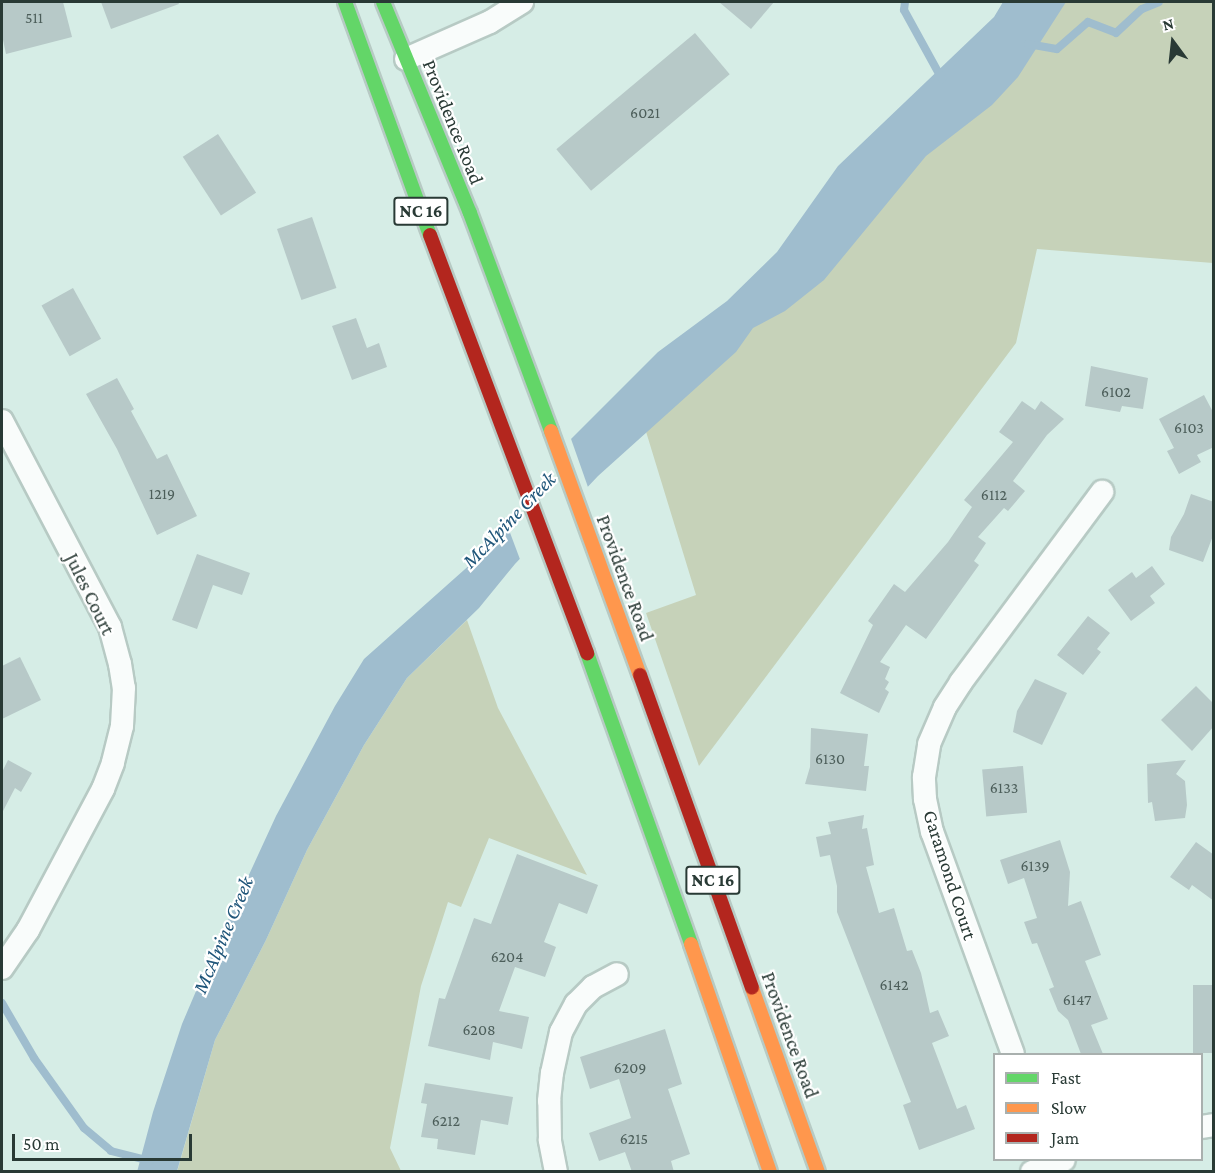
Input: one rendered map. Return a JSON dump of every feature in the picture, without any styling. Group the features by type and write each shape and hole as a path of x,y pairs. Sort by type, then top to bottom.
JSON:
{"main road":[{"name":"NC 16","path":"345,2 635,782 770,1172"},
{"name":"Providence Road","path":"383,2 470,213 533,389 609,588 818,1172"}],"street":[{"path":"406,58 490,22 522,2"},
{"name":"Jules Court","path":"2,421 110,627 124,688 122,726 113,763 103,789 28,930 2,968"},
{"name":"Garamond Court","path":"1013,1053 932,832 924,799 924,777 929,744 950,698 1102,492"},
{"path":"556,1172 550,1140 549,1101 552,1073 561,1032 576,1004 593,987 617,974"}],"green space":[{"path":"1040,2 1213,2 1213,263 1037,249 1016,343 699,766 646,613 696,595 640,412"},
{"path":"467,620 498,708 587,875 489,838 461,907 448,902 421,986 390,1148 401,1171 177,1172 215,1040 266,940 307,850 364,745 407,678"}],"water":[{"name":"McAlpine Creek","path":"1003,2 1066,2 1018,77 992,105 926,156 824,280 785,311 753,328 736,352 598,476 515,564 479,608 407,678 364,745 307,850 266,940 215,1040 177,1171 137,1172 153,1112 182,1024 205,970 276,816 335,706 364,659 473,562 536,474 658,352 727,301 777,252 838,166 994,17"}],"pier":[{"path":"570,436 589,490 521,562 503,514 533,472"}],"building":[{"path":"2,2 63,2 72,37 6,54 2,35"},
{"path":"101,2 178,2 179,4 111,29"},
{"path":"719,2 774,2 751,29"},
{"path":"695,33 730,74 591,191 556,149"},
{"path":"218,134 256,193 221,216 183,157"},
{"path":"312,217 336,288 301,300 277,229"},
{"path":"73,288 101,339 70,356 42,305"},
{"path":"356,318 367,348 379,343 387,367 352,380 332,326"},
{"path":"1091,366 1148,378 1143,409 1122,406 1120,412 1085,406"},
{"path":"117,378 134,409 131,411 157,459 167,454 197,516 157,535 117,449 86,394"},
{"path":"1204,395 1214,414 1214,447 1197,455 1201,462 1179,474 1167,451 1174,448 1159,419"},
{"path":"1022,401 1035,410 1041,401 1064,419 1047,435 1013,481 1025,491 1008,511 1004,508 978,537 986,543 974,561 979,565 926,639 906,625 880,662 890,667 885,679 889,682 885,689 889,692 879,713 840,693 873,625 868,621 894,584 905,592 948,542 972,507 964,500 1013,442 999,432"},
{"path":"1191,494 1214,502 1214,533 1203,562 1169,550 1171,537 1184,514"},
{"path":"197,554 250,573 242,595 213,585 197,629 172,620"},
{"path":"1152,566 1165,584 1150,596 1155,603 1131,621 1108,590 1132,572 1136,578"},
{"path":"1088,616 1110,633 1097,649 1101,652 1083,675 1057,655"},
{"path":"20,657 41,700 2,719 2,666"},
{"path":"1035,679 1067,693 1042,745 1013,732 1017,711"},
{"path":"1196,686 1214,704 1214,726 1192,751 1161,720"},
{"path":"811,728 868,734 864,766 869,766 866,791 805,784 810,767"},
{"path":"8,760 32,773 21,792 15,788 2,813 2,772"},
{"path":"1186,760 1176,774 1185,781 1187,805 1185,818 1155,821 1152,802 1148,803 1147,764"},
{"path":"1023,766 1027,813 986,816 982,770"},
{"path":"864,815 862,829 867,828 874,865 866,867 879,913 894,908 907,951 912,950 921,973 930,1013 938,1010 949,1036 932,1043 957,1109 966,1105 975,1129 919,1150 903,1105 911,1102 837,912 837,886 830,855 820,857 816,837 831,834 828,822"},
{"path":"1060,840 1070,872 1068,906 1081,901 1101,955 1085,961 1108,1019 1091,1025 1103,1053 1081,1053 1068,1020 1058,1011 1049,989 1054,987 1037,943 1032,944 1024,922 1037,918 1024,878 1008,884 1000,860"},
{"path":"1196,842 1214,855 1214,901 1192,885 1189,890 1170,877"},
{"path":"517,854 598,885 587,914 559,903 544,942 556,947 545,977 515,967 499,1011 529,1017 522,1049 493,1042 490,1060 428,1046 439,998 445,999 474,918 491,924"},
{"path":"1193,985 1212,985 1212,1053 1193,1053"},
{"path":"665,1029 682,1084 668,1089 690,1154 671,1161 674,1172 632,1172 625,1152 599,1161 589,1133 631,1118 619,1079 590,1089 580,1057"},
{"path":"425,1083 513,1097 508,1125 481,1120 475,1155 437,1149 438,1139 421,1137 427,1104 421,1103"}],"waterway":[{"path":"905,2 904,10 942,79"},
{"path":"1028,44 1057,49 1088,22 1116,33 1142,9 1159,2"},
{"path":"2,1003 34,1058 84,1128 111,1151 150,1161"}],"traffic: fast":[{"path":"345,2 430,235"},
{"path":"383,2 470,213 551,431"},
{"path":"587,653 691,944"}],"traffic: slow":[{"path":"551,431 640,675"},
{"path":"691,944 770,1172"},
{"path":"752,988 818,1172"}],"traffic: jam":[{"path":"430,235 587,653"},
{"path":"640,675 752,988"}]}
